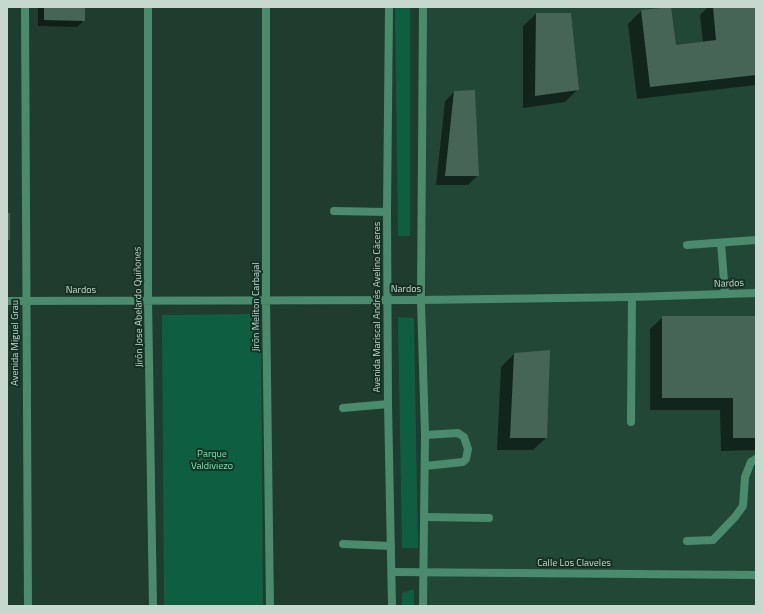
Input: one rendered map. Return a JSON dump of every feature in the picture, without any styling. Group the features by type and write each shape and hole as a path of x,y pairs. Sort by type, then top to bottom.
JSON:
{"street":[{"name":"Avenida Miguel Grau","path":"25,7 28,606"},
{"name":"Jirón Jose Abelardo Quiñones","path":"148,7 148,300 153,606"},
{"name":"Jirón Meliton Carbajal","path":"266,7 266,300 270,606"},
{"name":"Avenida Mariscal Andrés Avelino Cáceres","path":"389,7 387,212 388,404 392,606"},
{"path":"423,7 421,300 425,435 423,606"},
{"path":"334,210 387,212"},
{"path":"686,245 756,240"},
{"path":"720,242 725,294"},
{"name":"Nardos","path":"7,302 148,300 421,300 632,297 756,293"},
{"path":"631,422 632,297"},
{"path":"343,408 388,404"},
{"path":"425,435 458,433 464,437 468,449 466,459 463,462 425,466"},
{"path":"688,541 712,540 735,517 743,506 745,477 751,462 756,459"},
{"path":"425,517 489,518"},
{"path":"343,544 390,546"},
{"name":"Calle Los Claveles","path":"392,572 756,575"}],"shaded area":[{"path":"426,7 756,7 756,606 426,606"}],"green space":[{"path":"395,7 410,7 410,236 398,236"},
{"name":"Parque Valdiviezo","path":"261,314 263,606 164,606 162,315"},
{"path":"398,317 414,318 418,548 402,548"},
{"path":"414,589 414,606 402,606 402,593"}],"building":[{"path":"44,7 85,7 85,21 44,20"},
{"path":"671,7 676,45 716,40 713,7 756,7 756,75 650,87 641,10"},
{"path":"536,13 571,13 579,90 535,96"},
{"path":"475,90 479,176 445,176 454,91"},
{"path":"7,213 10,213 10,240 7,240"},
{"path":"662,316 756,316 756,438 733,438 733,398 662,398"},
{"path":"550,350 547,438 510,438 514,353"}]}
